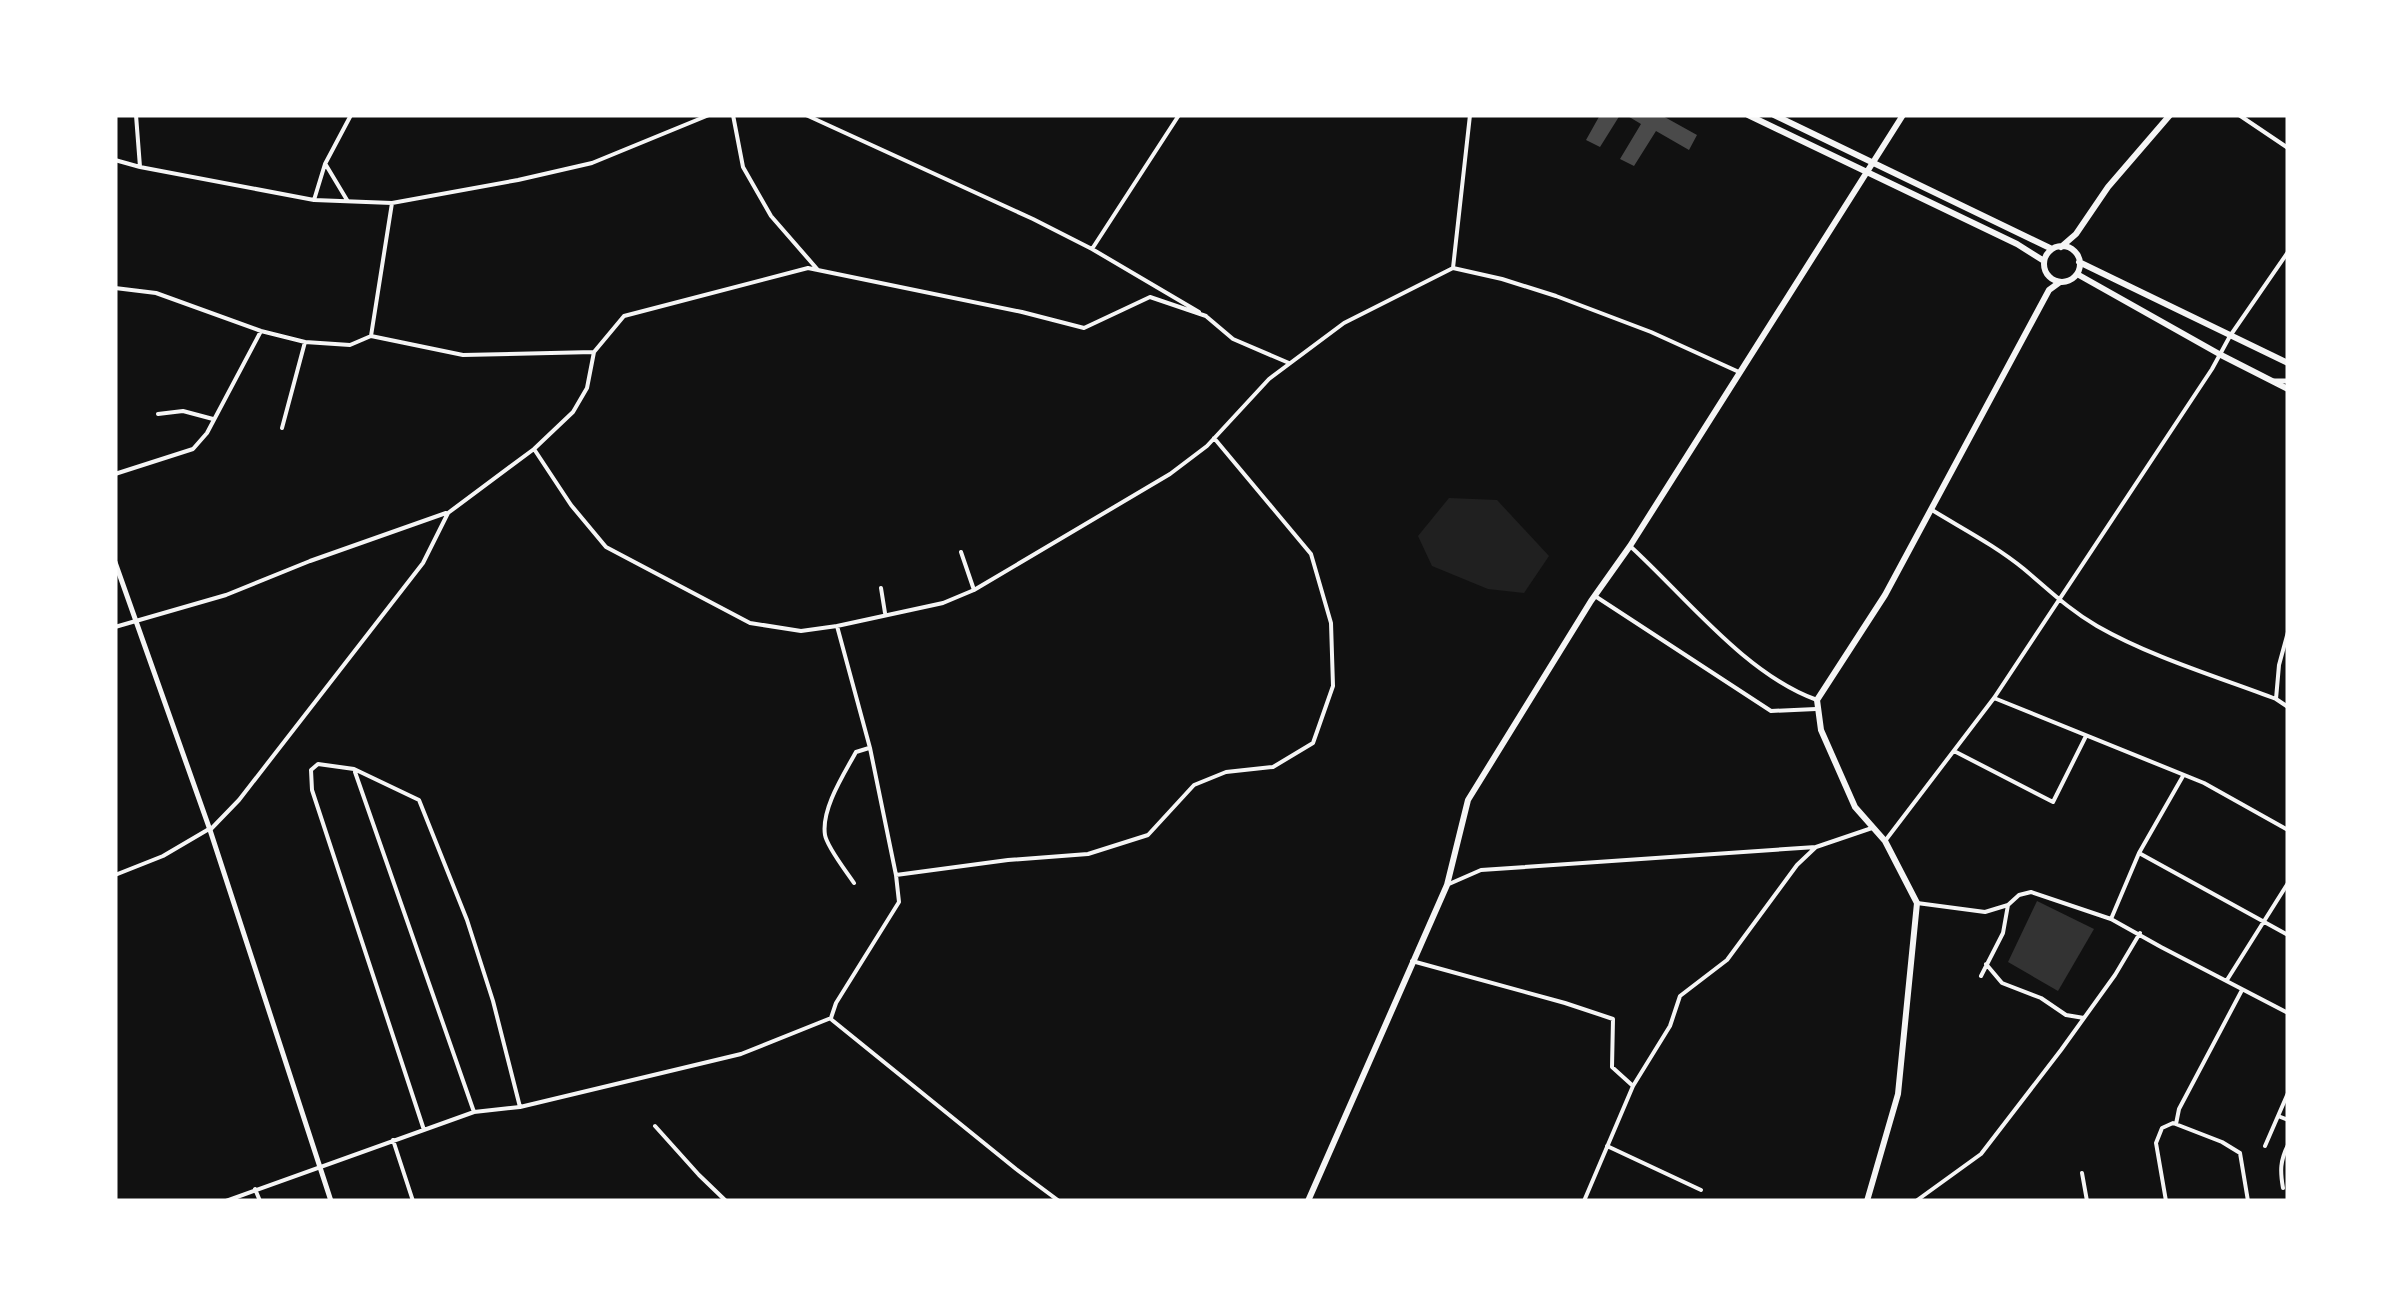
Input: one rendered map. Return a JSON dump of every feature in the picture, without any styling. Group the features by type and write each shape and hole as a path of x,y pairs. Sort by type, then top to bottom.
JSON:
{"main road":[{"path":"1748,115 2017,244 2044,261 2049,290"},
{"path":"1774,115 2057,248 2074,251"},
{"path":"1308,1201 1447,884 1468,800 1903,115"},
{"path":"2044,261 2076,234 2108,187 2170,115"},
{"path":"1867,1201 1898,1094 1917,904 1885,841 1855,807 1821,730 1817,704 1885,595 2049,290 2077,274 2076,234"},
{"path":"2079,262 2286,364"},
{"path":"2077,274 2221,356 2288,389"},
{"path":"2048,275 2060,282"}],"street":[{"path":"136,115 140,168"},
{"path":"314,200 325,164 352,115"},
{"path":"115,160 314,200 392,204 592,163 710,115"},
{"path":"733,115 743,167 771,216 818,270"},
{"path":"806,115 1092,249 1206,316 1233,339 1289,363"},
{"path":"1092,249 1178,115"},
{"path":"1453,268 1470,115"},
{"path":"2239,115 2288,148"},
{"path":"325,164 347,200"},
{"path":"370,336 392,204"},
{"path":"1885,841 1994,698 2288,252"},
{"path":"115,627 226,595 310,560 448,513 534,449 573,412 588,388 594,352 624,316 808,268 1084,328 1150,297 1206,316"},
{"path":"534,449 606,547 750,622 801,632 943,603 974,590 1170,474 1214,438 1269,380 1344,323 1453,268 1572,302 1740,372"},
{"path":"115,288 156,293 261,331 305,342 350,345 370,336 463,355 594,352"},
{"path":"115,474 193,449 207,433 261,331"},
{"path":"282,428 305,342"},
{"path":"2271,380 2288,381"},
{"path":"158,414 184,412 213,419"},
{"path":"896,875 1088,854 1133,840 1148,835 1194,785 1226,772 1272,767 1314,744 1333,686 1332,623 1311,554 1214,438"},
{"path":"1932,510 2013,561 2058,601 2098,627 2288,707"},
{"path":"115,875 163,856 209,830 251,785 423,563 448,513"},
{"path":"1630,546 1758,668 1817,704"},
{"path":"960,552 974,590"},
{"path":"115,562 332,1201"},
{"path":"882,588 885,616"},
{"path":"1595,596 1770,711 1817,704"},
{"path":"226,1201 474,1112 520,1107 741,1054 831,1018 836,1003 899,902 870,748 836,626"},
{"path":"2276,699 2288,632"},
{"path":"1994,698 2204,784 2288,830"},
{"path":"1954,751 2053,802 2086,736"},
{"path":"854,883 825,837 826,818 856,752 870,748"},
{"path":"424,1130 312,790 312,770 318,764 354,769 420,800 472,936 520,1107"},
{"path":"354,769 474,1112"},
{"path":"2111,919 2139,853 2183,775"},
{"path":"1447,884 1481,870 1816,848 1872,828"},
{"path":"1584,1201 1633,1086 1670,1026 1680,996 1726,960 1797,864 1816,848"},
{"path":"2139,853 2288,934"},
{"path":"2227,980 2288,883"},
{"path":"1917,904 1985,912 2031,892 2111,919 2288,1012"},
{"path":"1981,976 2003,933 2008,904"},
{"path":"1916,1201 1981,1154 2061,1050 2140,934"},
{"path":"1412,962 1565,1003 1613,1020 1612,1067 1633,1086"},
{"path":"1986,964 2002,983 2041,998 2066,1015 2084,1018"},
{"path":"2176,1124 2242,988"},
{"path":"831,1018 1049,1199 1058,1201"},
{"path":"2264,1146 2288,1093"},
{"path":"2278,1116 2288,1120"},
{"path":"2166,1201 2156,1143 2162,1128 2176,1124 2240,1153 2248,1201"},
{"path":"655,1126 726,1201"},
{"path":"392,1140 413,1201"},
{"path":"1608,1146 1701,1190"},
{"path":"2283,1188 2280,1171 2288,1146"},
{"path":"2082,1174 2087,1201"},
{"path":"255,1189 260,1201"}],"shaded area":[{"path":"1449,498 1497,500 1549,556 1524,593 1488,589 1432,566 1418,536"},
{"path":"2037,901 2094,929 2058,991 2008,962"}],"building":[{"path":"1600,115 1620,115 1600,147 1586,140"},
{"path":"1626,115 1661,115 1697,135 1689,150 1656,131 1634,166 1620,159 1641,124"}]}
